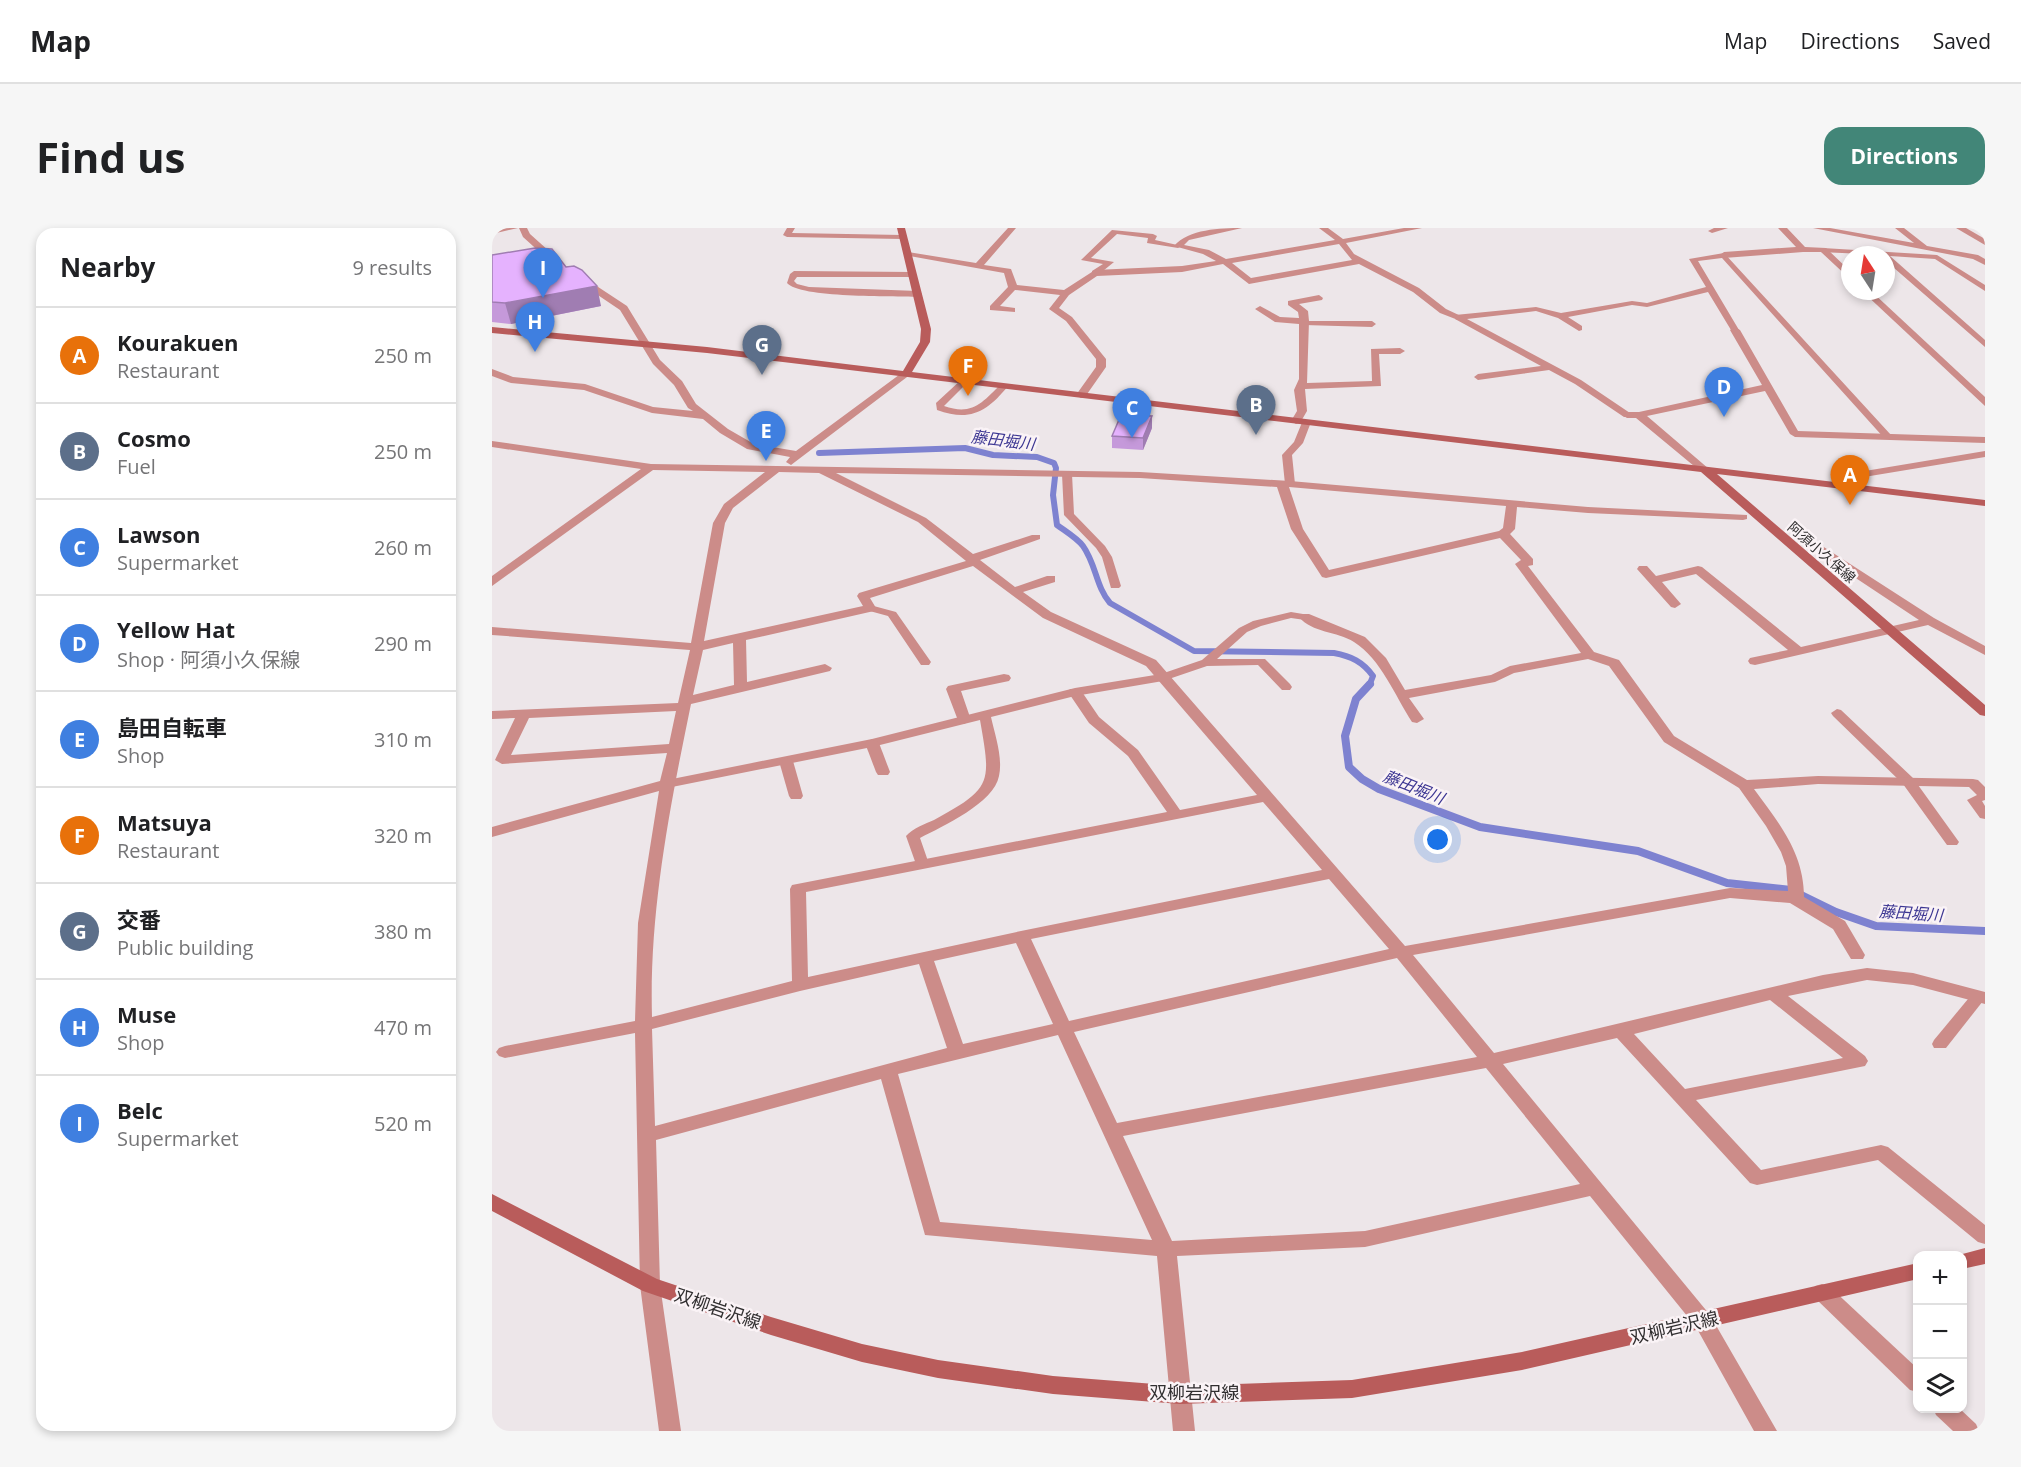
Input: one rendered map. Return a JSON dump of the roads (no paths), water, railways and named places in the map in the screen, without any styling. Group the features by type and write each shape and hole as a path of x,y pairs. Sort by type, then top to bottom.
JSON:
{"street":[{"path":"492,232 514,228"},
{"path":"524,228 526,235 558,263 543,262"},
{"path":"979,265 1012,228"},
{"path":"1178,246 1186,238 1238,228"},
{"path":"1323,228 1340,240 1351,256 1416,291 1443,311 1458,317"},
{"path":"1082,395 1101,367 1101,359 1069,319 1054,309 1066,293 1095,273 1182,269 1418,228"},
{"path":"1712,231 1724,228"},
{"path":"1782,228 1803,249"},
{"path":"1817,228 1975,257 1985,262"},
{"path":"1899,228 1937,256"},
{"path":"1960,228 1974,238 1985,242"},
{"path":"670,1431 650,1285 644,1025 646,923 667,784 697,647 719,523 728,506 906,374 924,342 926,329 901,233"},
{"path":"1974,238 1977,245 1975,257"},
{"path":"1178,246 1199,249 1225,262 1252,283 1361,261"},
{"path":"1724,255 1803,249 1823,250 1841,267"},
{"path":"908,255 1008,271 1013,288"},
{"path":"913,275 794,274 790,281 794,286 809,290 918,294"},
{"path":"578,278 624,308 656,362 678,383 692,406 724,431 752,447 798,455"},
{"path":"1013,288 1066,293"},
{"path":"1012,310 993,308 1013,288"},
{"path":"1301,421 1299,390 1304,379 1304,322 1303,311 1291,303 1318,298"},
{"path":"1876,300 1985,403"},
{"path":"1260,309 1278,320 1304,322"},
{"path":"492,330 644,343 1985,503"},
{"path":"1735,330 1795,434 1985,440"},
{"path":"1301,386 1377,384 1374,351 1400,351"},
{"path":"492,372 511,380 585,387 652,410 706,416"},
{"path":"1627,415 1639,415 1769,387"},
{"name":"阿須小久保線","path":"1639,415 1985,712"},
{"path":"492,444 651,467 1140,475 1286,484 1512,504 1743,517"},
{"path":"1844,487 1847,477 1897,466 1985,454"},
{"path":"492,582 651,467"},
{"path":"823,471 922,519 1047,615 1151,663 1401,952 1703,1321 1766,1431"},
{"path":"1286,484 1297,529 1326,574 1503,534 1509,529 1512,504"},
{"path":"1503,534 1529,562 1521,564 1589,655"},
{"path":"492,631 697,647 870,608 863,596 1036,537"},
{"path":"1816,546 1930,621 1985,651"},
{"path":"1643,569 1676,604"},
{"path":"1654,580 1698,570 1798,651"},
{"path":"1015,591 1051,579"},
{"path":"1305,617 1314,624 1353,636 1375,651 1417,719"},
{"path":"1755,661 1930,621"},
{"path":"739,638 741,688"},
{"path":"1401,695 1495,678 1510,670 1589,655 1614,663 1669,739 1744,785 1788,850 1795,865 1796,893"},
{"path":"492,715 522,716 685,704 825,668"},
{"path":"964,720 953,689 1004,678"},
{"path":"1075,692 1094,720 1133,753 1176,814"},
{"path":"522,716 502,760 675,748"},
{"path":"872,743 883,772"},
{"path":"786,761 796,796"},
{"path":"1744,785 1818,780 1973,783 1985,795"},
{"path":"492,832 667,784"},
{"path":"800,985 798,889 1267,797"},
{"path":"505,1052 644,1025 800,985 1022,936 1332,873"},
{"path":"647,1135 957,1052 1401,952 1730,893 1788,896 1796,893"},
{"path":"1796,893 1839,925 1857,955"},
{"path":"1022,936 1166,1249 1184,1431"},
{"path":"925,958 957,1052"},
{"path":"1111,1131 1488,1061 1823,981 1868,974 1913,979 1982,997"},
{"path":"1682,1096 1859,1061 1773,993"},
{"path":"1621,1031 1756,1178 1881,1152 1985,1236"},
{"path":"888,1072 932,1229 1166,1249 1365,1239 1594,1188"},
{"name":"双柳岩沢線","path":"492,1202 650,1285 771,1326 862,1353 938,1369 1053,1385 1180,1395 1352,1389 1522,1361 1913,1272"},
{"path":"1967,1260 1985,1256"},
{"path":"1822,1292 1913,1379"},
{"path":"1949,1413 1968,1431"}],"lane":[{"path":"791,228 787,235 901,233"},
{"path":"1095,273 1110,262 1085,260 1115,232 1153,236 1150,241 1178,246"},
{"path":"1823,250 1841,251"},
{"path":"1735,330 1693,259 1724,255 1888,437"},
{"path":"1895,255 1937,256 1985,290"},
{"path":"1895,265 1985,344"},
{"path":"1561,316 1632,303 1647,306 1709,289"},
{"path":"1458,317 1536,309 1561,316 1578,328"},
{"path":"1458,317 1578,382 1627,415"},
{"path":"1304,322 1372,324"},
{"path":"1478,377 1550,367"},
{"path":"965,381 939,405 940,408 966,413 976,412 1004,386"},
{"path":"1286,484 1287,455 1298,443 1301,421"},
{"path":"1065,474 1069,515 1104,551 1115,586"},
{"path":"870,608 892,614 925,662"},
{"path":"667,784 872,743 1075,692 1163,677 1210,660 1243,630 1257,623 1291,615 1305,617"},
{"path":"1210,660 1261,661 1286,687"},
{"path":"1837,713 1908,781 1952,842"},
{"path":"922,864 913,836 950,816 988,789 991,783 993,777 985,715"},
{"path":"1985,795 1974,800 1985,814"},
{"path":"1940,1044 1982,997"}],"waterway":[{"name":"藤田堀川","path":"819,453 965,448 993,455 1037,457 1054,463 1056,468 1053,495 1057,525 1083,546 1091,560 1105,597 1110,603 1194,651 1334,653 1361,663 1373,676 1370,684"},
{"name":"藤田堀川","path":"1370,684 1356,699 1345,736 1349,767 1362,779 1379,789 1480,827 1638,851 1727,883 1791,890 1836,912 1876,926 1985,931"}],"place":[{"name":"Belc","path":"543,298"},
{"name":"Muse","path":"535,352"},
{"name":"交番","path":"762,375"},
{"name":"Matsuya","path":"968,396"},
{"name":"Yellow Hat","path":"1724,417"},
{"name":"Cosmo","path":"1256,435"},
{"name":"Lawson","path":"1132,438"},
{"name":"島田自転車","path":"766,461"},
{"name":"Kourakuen","path":"1850,505"}]}
